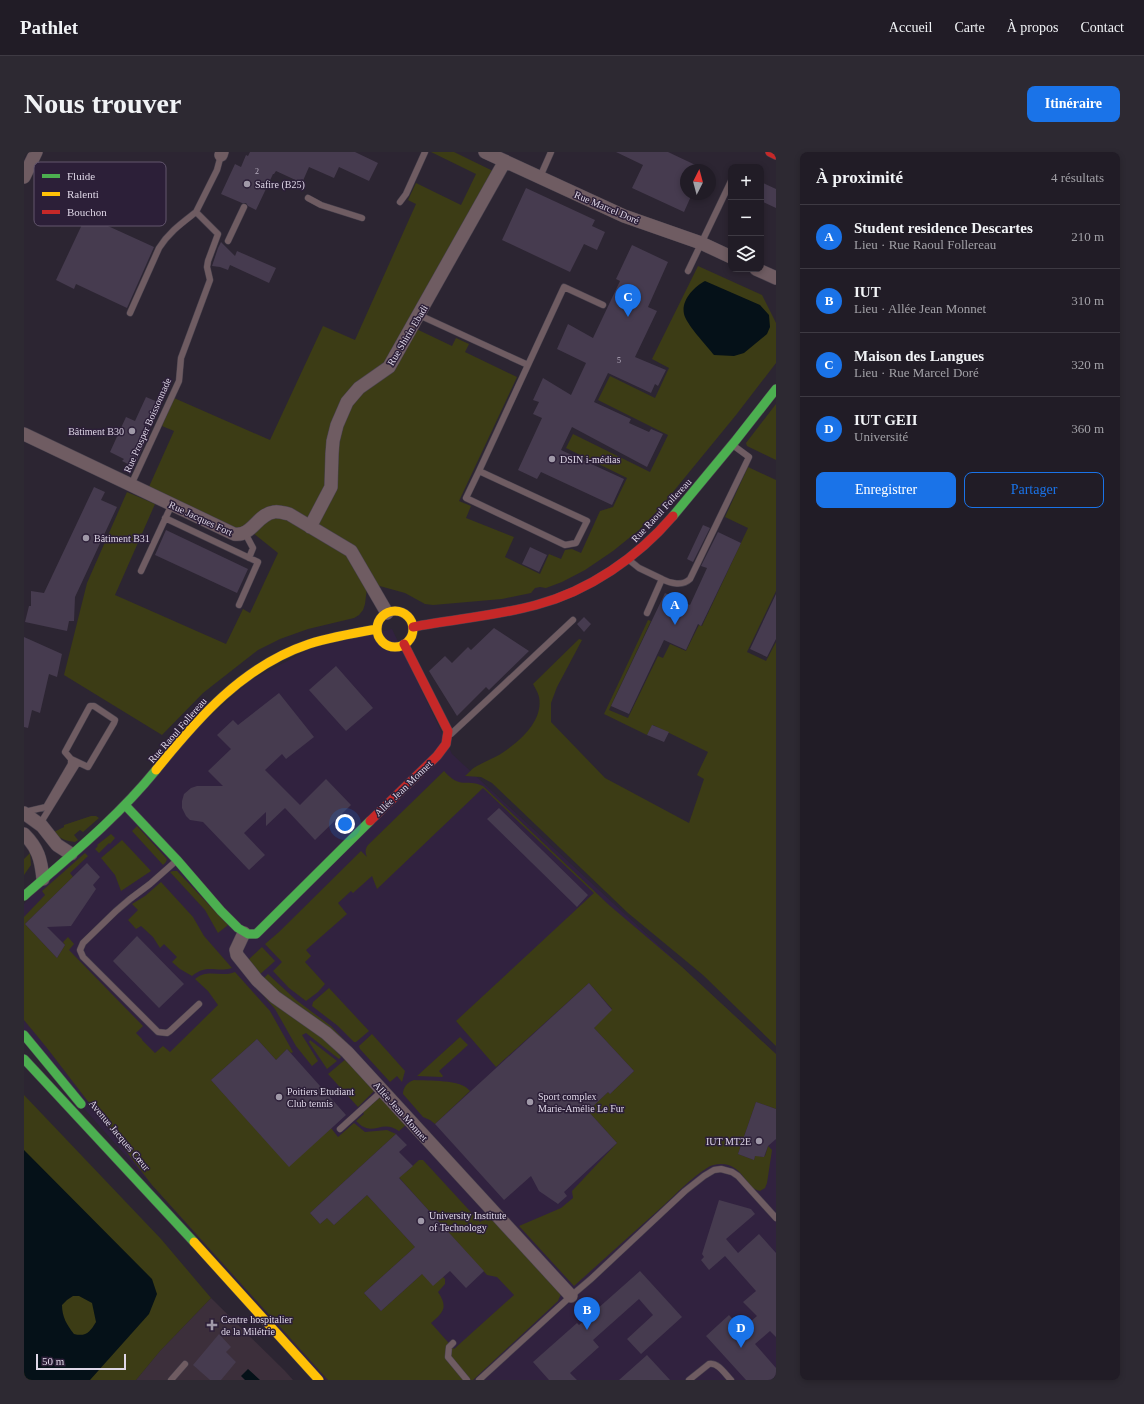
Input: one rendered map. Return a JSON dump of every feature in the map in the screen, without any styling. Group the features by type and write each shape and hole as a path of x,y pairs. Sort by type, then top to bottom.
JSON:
{"street":[{"path":"24,177 36,152"},
{"name":"Rue Marcel Doré","path":"485,152 624,216 701,243 728,256"},
{"path":"770,152 776,155"},
{"name":"Rue Shirin Ebadi","path":"310,527 331,487 333,441 337,425 347,402 359,388 389,367 506,161"},
{"path":"763,272 776,278"},
{"name":"Rue Raoul Follereau","path":"413,627 527,608 566,595 628,560 654,537 732,445 776,389"},
{"name":"Rue Jacques Fort","path":"25,437 234,534 240,535 245,533 262,518 272,512 289,514 351,551 387,613"},
{"path":"393,611 402,613 409,618 413,627 411,637 404,644 392,647 385,644 379,638 377,629 380,619 387,613 393,611"},
{"name":"Rue Raoul Follereau","path":"24,896 125,805 210,707 228,691 276,657 326,639 377,629"},
{"path":"404,644 448,731 448,736"},
{"name":"Allée Jean Monnet","path":"448,736 444,747 437,756 324,866 264,927 254,935 244,933 236,950 237,954 257,980 275,997 326,1033 347,1052 571,1296"},
{"path":"125,805 177,860 221,911 244,933"},
{"path":"24,812 42,826 57,845 71,854"},
{"path":"24,834 39,854 43,879"},
{"name":"Avenue Jacques Cœur","path":"24,1035 84,1108"},
{"name":"Avenue Jacques Cœur","path":"24,1059 200,1248 319,1380"},
{"name":"Avenue Jacques Cœur","path":"99,1126 200,1248"}],"lane":[{"path":"400,202 406,194 426,152"},
{"path":"540,178 551,152"},
{"path":"130,313 165,239 172,231 196,212 217,170 222,154"},
{"path":"688,271 728,187"},
{"path":"308,198 320,205 362,218"},
{"path":"228,242 244,207"},
{"name":"Rue Prosper Boissonnade","path":"131,485 179,381 181,358 210,280 207,267 208,261 218,234 196,212"},
{"path":"479,470 587,521 576,543 565,544 466,498 479,470 528,365 564,287 603,305"},
{"path":"419,315 528,365"},
{"path":"628,560 639,568 669,583 681,584 690,579 749,457 732,445"},
{"path":"141,572 172,504"},
{"path":"165,518 258,562 239,604"},
{"path":"245,533 253,548 249,558"},
{"path":"647,613 662,580"},
{"path":"448,736 456,731 573,620"},
{"path":"90,706 94,706 115,720 90,766 88,767 80,763 71,759 66,754 66,750 90,706"},
{"path":"24,812 46,807 70,764 71,759"},
{"path":"42,826 43,819 77,764 80,763"},
{"path":"177,860 116,911 83,943 80,950 83,957 158,1032 167,1033 170,1031 199,1004"},
{"path":"340,1129 382,1091"},
{"path":"479,1380 591,1279 684,1191 714,1170 725,1170 735,1174 776,1218"},
{"path":"453,1343 449,1347 448,1357 467,1380"},
{"path":"689,1380 712,1363 718,1365 731,1380"},
{"path":"171,1380 186,1364"}],"shaded area":[{"path":"431,152 454,152 495,172 408,325 452,346 456,338 469,344 465,352 517,377 459,501 471,506 466,518 514,537 505,557 540,574 549,554 561,559 565,550 572,549 581,553 600,511 613,507 627,478 566,448 573,434 650,472 668,435 598,400 610,376 655,398 669,368 652,359 698,266 762,295 776,323 776,363 736,415 659,509 639,530 613,551 585,570 562,582 546,588 535,588 531,593 502,599 433,605 425,604 405,593 376,585 354,548 279,505 270,506 246,527 237,530 148,489 174,431 162,426 174,398 270,440 323,326 355,340 416,204 408,200 416,183 461,205 476,174"},
{"path":"705,281 760,305 769,315 770,327 767,334 744,353 734,356 714,355 686,318 684,314 684,304 686,299 693,290"},
{"path":"776,404 776,460 747,446 746,443"},
{"path":"748,467 776,480 776,591 747,652 766,661 776,642 776,1046 703,975 628,913 492,783 481,777 465,776 475,767 514,745 528,731 537,715 539,706 539,695 533,684 579,639 582,640 557,687 551,703 551,722 605,778 689,823 704,779 697,775 708,752 653,725 647,735 604,714 648,620 651,621 609,710 628,718 658,656 663,658 670,644 686,651 699,625 702,626 748,528 725,517"},
{"path":"127,492 155,504 115,595 226,644 243,609 250,613 278,553 253,533 270,519 284,518 344,551 367,588 363,610 354,618 308,629 280,639 258,650 203,693 162,735 64,675 87,583"},
{"path":"392,629 452,754 776,1054 776,1380 325,1380 24,1041 24,904 206,720 251,680 310,649"},
{"path":"444,771 450,777 459,782 483,786 609,905 682,967 776,1054 776,1109 756,1102 738,1154 754,1160 756,1152 761,1157 765,1156 768,1146 772,1150 765,1188 760,1191 755,1189 739,1172 728,1165 719,1164 710,1166 689,1181 574,1286 519,1226 561,1208 573,1198 572,1191 617,1143 588,1111 608,1092 610,1094 634,1071 594,1028 612,1009 589,983 496,1067 456,1021 594,893 483,788 377,889 372,876 353,893 351,891 338,903 347,914 306,950 311,956 305,962 325,984 318,992 306,1001 289,988 273,971 282,962 265,944 361,851 367,857 366,848 368,845"},
{"path":"91,816 96,816 99,818 83,832 80,830 74,835 78,840 75,842 63,839 54,832 64,827 64,825"},
{"path":"137,826 167,859 163,865 132,831"},
{"path":"111,834 115,838 99,853 95,849 98,846 97,845"},
{"path":"122,840 151,871 121,891 115,875 101,858"},
{"path":"30,853 31,865 24,875 24,859"},
{"path":"85,853 88,856 70,873 73,877 25,924 57,958 65,945 63,942 68,937 74,944 69,950 143,1026 136,1033 155,1053 163,1046 170,1052 218,1005 208,991 195,979 205,974 230,974 235,972 270,1011 293,1052 291,1053 287,1049 276,1060 257,1039 211,1080 289,1166 331,1128 338,1137 354,1123 365,1132 387,1130 396,1134 310,1213 320,1224 327,1218 334,1225 367,1195 415,1247 364,1293 381,1311 422,1274 443,1277 445,1279 445,1284 438,1292 444,1306 439,1316 431,1323 454,1349 514,1295 497,1277 487,1275 394,1172 405,1173 419,1160 423,1160 480,1222 490,1214 561,1294 558,1301 473,1380 328,1380 152,1185 24,1020 24,917 45,895 42,891"},
{"path":"177,871 228,925 218,933 205,910 170,872"},
{"path":"161,882 193,917 204,936 232,968 221,970 207,969 192,976 172,962 177,957 164,944 160,948 153,937 141,926 136,929 128,920 138,910 132,904 145,896"},
{"path":"262,947 275,961 258,976 247,961"},
{"path":"268,974 296,1000 331,1026 351,1047 349,1049 262,980"},
{"path":"255,986 306,1022 330,1044 341,1057 339,1059 306,1033 302,1035 318,1061 312,1066 296,1046 275,1009"},
{"path":"329,988 369,1031 356,1042 354,1042 338,1026 312,1006 313,1002"},
{"path":"372,1034 405,1071 402,1082 397,1076 390,1082 360,1049 359,1046"},
{"path":"460,1037 468,1045 439,1071 443,1076 442,1077 417,1076"},
{"path":"310,1040 337,1061 327,1069 309,1042"},
{"path":"347,1058 374,1091 358,1107 328,1074"},
{"path":"414,1080 460,1084 470,1091 435,1124 423,1117 403,1094 409,1082"},
{"path":"24,1095 161,1239 211,1298 160,1351 136,1380 24,1380"},
{"path":"379,1098 384,1099 407,1124 399,1131 394,1128 384,1126 372,1129 362,1126 356,1121 364,1114 363,1112"},
{"path":"24,1150 152,1279 157,1294 149,1314 90,1380 24,1380","holes":["73,1296 79,1296 92,1303 96,1322 90,1331 82,1335 74,1334 65,1321 62,1309 62,1305 67,1300"]},
{"name":"Centre hospitalier de la Milétrie","path":"211,1298 293,1380 136,1380 160,1351"},
{"path":"248,1369 260,1380 245,1380 241,1376"}],"building":[{"path":"250,152 355,152 378,163 369,181 339,167 334,178 309,167 302,183 276,171 273,174 256,210 248,206 246,203 242,203 221,194 235,164 241,167 246,155 248,156"},
{"path":"616,152 668,152 693,164 680,164 680,200 689,200 684,212 632,188 643,165"},
{"path":"764,183 776,189 776,208 764,202"},
{"path":"526,188 595,220 592,226 605,232 597,250 584,244 570,272 502,240"},
{"path":"81,226 108,226 154,247 127,308 76,284 74,289 56,280"},
{"path":"221,242 235,256 237,251 276,268 269,283 230,265 228,270 212,266"},
{"path":"632,245 668,262 648,307 657,311 635,357 666,370 658,386 655,384 651,393 608,373 594,402 631,419 629,423 649,432 651,429 663,434 647,467 572,427 561,450 624,479 612,505 541,472 537,479 518,470 542,418 533,414 539,402 533,400 543,378 571,395 586,363 557,349 568,324 593,338 620,281 616,279"},
{"name":"Bâtiment B30","path":"146,397 160,403 148,429 150,432 134,467 122,461 124,459 110,452 126,417 135,421"},
{"name":"Bâtiment B31","path":"94,487 105,492 101,500 117,507 75,597 74,621 69,621 67,631 25,622 29,606 31,606 31,591 44,593"},
{"path":"703,525 710,528 693,562 687,559"},
{"path":"166,530 248,569 237,593 155,555"},
{"path":"718,532 741,543 701,626 698,624 686,650 664,640 629,714 611,706 665,593 690,605 707,568 701,566"},
{"path":"530,547 547,555 539,572 522,564"},
{"path":"776,594 776,639 767,657 750,649"},
{"path":"584,617 591,624 584,632 577,624"},
{"path":"494,628 529,651 489,690 486,687 457,716 429,671 445,656 452,663 468,647 471,650"},
{"path":"24,637 62,654 57,677 49,674 40,713 32,710 28,728 24,727"},
{"path":"336,666 373,708 346,731 309,690"},
{"path":"279,693 314,737 286,759 282,754 265,770 300,805 326,779 351,805 315,840 285,808 266,826 266,812 244,833 265,855 249,870 203,822 190,820 186,816 182,808 182,801 184,794 191,788 197,786 223,786 208,771 231,749 217,735 233,720 238,725"},
{"path":"652,725 669,732 664,742 647,735"},
{"path":"499,808 588,895 577,907 487,819"},
{"path":"87,863 100,877 93,885 96,889 71,926 47,927 65,945 57,958 25,924"},
{"path":"137,936 184,984 159,1008 113,961"},
{"name":"Sport complex Marie-Amélie Le Fur","path":"589,983 612,1010 594,1028 634,1071 610,1094 608,1092 588,1111 617,1143 564,1192 567,1196 558,1204 539,1191 531,1176 504,1200 435,1124"},
{"name":"Poitiers Etudiant Club tennis","path":"257,1039 276,1060 287,1049 346,1115 289,1167 211,1080"},
{"path":"756,1102 776,1109 776,1139 768,1146 764,1157 755,1156 754,1160 738,1154"},
{"name":"University Institute of Technology","path":"396,1134 407,1145 399,1152 413,1166 399,1178 484,1271 466,1288 450,1271 433,1286 422,1274 381,1311 364,1293 415,1247 367,1195 334,1225 327,1218 320,1224 310,1213"},
{"path":"719,1200 751,1209 755,1214 726,1239 738,1253 759,1234 776,1253 776,1337 770,1331 755,1344 776,1368 776,1380 746,1380 706,1336 729,1315 742,1329 757,1316 743,1302 756,1291 725,1256 709,1270 701,1260 704,1257 702,1254"},
{"path":"640,1271 682,1317 641,1354 627,1339 653,1315 639,1299 593,1340 599,1347 570,1373 577,1380 549,1380 533,1362 577,1323 579,1325"},
{"path":"219,1334 231,1347 226,1352 236,1362 221,1380 210,1380 193,1365"},
{"path":"647,1355 670,1380 619,1380"}],"traffic: fast":[{"path":"673,516 776,389"},
{"path":"24,896 109,820 141,788 156,770"},
{"path":"125,805 177,860 221,911 238,928 248,934 256,934 370,821"},
{"path":"24,1035 81,1104"},
{"path":"24,1059 194,1242"}],"traffic: slow":[{"path":"399,611 408,616 412,622 413,629 412,636 408,642 399,647 391,647 382,642 378,636 377,625 382,616 388,612 399,611"},
{"path":"156,770 205,713 243,680 263,666 285,654 309,644 334,637 377,629"},
{"path":"194,1242 319,1380"}],"traffic: jam":[{"path":"770,152 776,155"},
{"path":"413,627 521,609 556,599 575,591 611,571 628,558 644,545 673,516"},
{"path":"370,821 437,756 446,744 448,731 404,644"}],"place":[{"name":"Safire (B25)","path":"247,184"},
{"name":"Maison des Langues","path":"628,317"},
{"name":"Bâtiment B30","path":"132,431"},
{"name":"DSIN i-médias","path":"552,459"},
{"name":"Bâtiment B31","path":"86,538"},
{"name":"Student residence Descartes","path":"675,625"},
{"name":"Poitiers Etudiant Club tennis","path":"279,1097"},
{"name":"Sport complex Marie-Amélie Le Fur","path":"530,1102"},
{"name":"IUT MT2E","path":"759,1141"},
{"name":"University Institute of Technology","path":"421,1221"},
{"name":"Centre hospitalier de la Milétrie","path":"212,1325"},
{"name":"IUT","path":"587,1330"},
{"name":"IUT GEII","path":"741,1348"}]}
